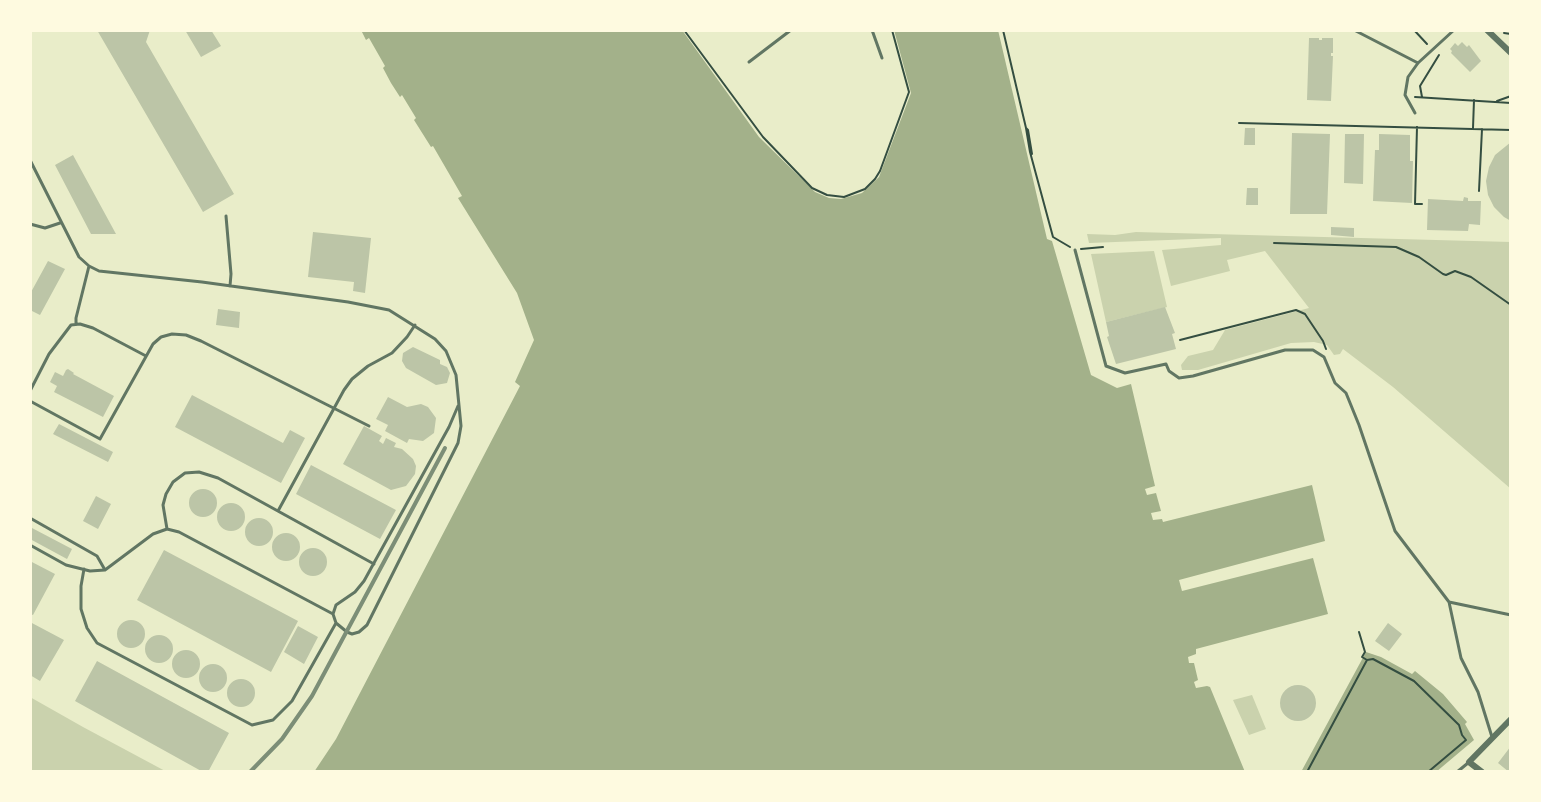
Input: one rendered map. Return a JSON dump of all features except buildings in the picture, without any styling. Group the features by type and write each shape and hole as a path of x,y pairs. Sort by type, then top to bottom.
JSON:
{"street":[{"path":"1487,30 1511,53"},
{"path":"1482,772 1470,762 1511,718"}],"lane":[{"path":"749,62 791,30"},
{"path":"872,30 882,58"},
{"path":"1354,30 1418,63"},
{"path":"1415,113 1406,96 1408,77 1418,63 1454,30"},
{"path":"30,160 79,258 99,271 230,286 389,310 435,339 446,351 456,375 461,426 458,443 367,625 359,632 352,634 336,623 333,614 336,605 356,592 364,581 449,427 458,406"},
{"path":"226,216 230,286"},
{"path":"30,224 45,228 60,222"},
{"path":"1075,250 1106,366 1125,373 1166,364 1168,371 1179,378 1285,350 1313,350 1324,357 1335,383 1346,393 1395,531 1449,602 1461,658 1478,692 1492,739"},
{"path":"76,324 89,266"},
{"path":"30,391 59,340 71,325 93,328 146,356"},
{"path":"278,511 352,379 368,366 392,353 415,325"},
{"path":"30,401 100,439 153,344 172,334 186,335 369,426"},
{"path":"167,529 163,505 173,482 185,473 199,472 218,477 374,564"},
{"path":"30,518 97,556 105,570"},
{"path":"30,545 66,565 105,570 153,534 167,529 179,532 333,614"},
{"path":"84,569 81,609 87,628 97,643 252,725 273,720 292,701 336,623"},
{"path":"1449,602 1511,615"},
{"path":"1457,772 1470,762"}],"path":[{"path":"684,30 763,137 813,188 826,195 844,197 865,189 875,179 909,92 892,30"},
{"path":"1003,30 1053,237 1075,250"},
{"path":"1414,30 1426,44 1420,50"},
{"path":"1422,97 1420,86 1440,54"},
{"path":"1406,96 1511,102"},
{"path":"1494,102 1511,96"},
{"path":"1473,129 1474,100"},
{"path":"1239,123 1511,130"},
{"path":"1417,127 1415,204 1422,204"},
{"path":"1479,191 1482,129"},
{"path":"1274,243 1396,248 1419,257 1443,274 1455,271 1471,277 1511,305"},
{"path":"1090,248 1103,247"},
{"path":"1180,340 1296,310 1301,311 1323,341 1326,350 1324,357"},
{"path":"1359,632 1365,652 1362,657 1367,660"},
{"path":"1307,772 1367,660 1373,658 1414,681 1459,725 1466,740 1428,772"}],"shaded area":[{"path":"361,30 682,30 759,137 815,192 829,198 841,199 862,193 879,177 911,93 894,30 998,30 1047,239 1052,241 1091,375 1117,388 1131,384 1155,486 1145,489 1147,495 1156,493 1161,511 1151,513 1153,520 1162,519 1163,522 1312,485 1325,541 1179,580 1182,591 1313,558 1328,614 1196,649 1196,654 1188,657 1189,663 1194,663 1198,680 1194,682 1196,688 1210,687 1245,772 314,772 336,739 520,386 515,382 534,340 517,293 458,198 462,196 433,146 431,147 414,120 416,118 402,95 400,97 391,83 383,68 385,66 369,38 366,40"},
{"path":"1136,232 1511,242 1511,489 1393,387 1343,349 1340,354 1334,355 1327,345 1314,342 1291,343 1198,370 1182,370 1181,365 1188,356 1213,350 1225,330 1309,308 1265,251 1227,260 1230,271 1171,286 1162,250 1221,245 1221,238 1089,243 1087,234 1115,235"},
{"path":"1154,251 1167,307 1106,322 1091,254"},
{"path":"1366,652 1381,657 1412,674 1415,671 1443,694 1467,722 1465,724 1474,740 1436,772 1301,772"},
{"path":"1252,695 1266,729 1249,735 1233,700"},
{"path":"30,697 83,727 167,772 30,772"}],"railway":[{"path":"250,772 282,739 312,696 445,448"}]}
